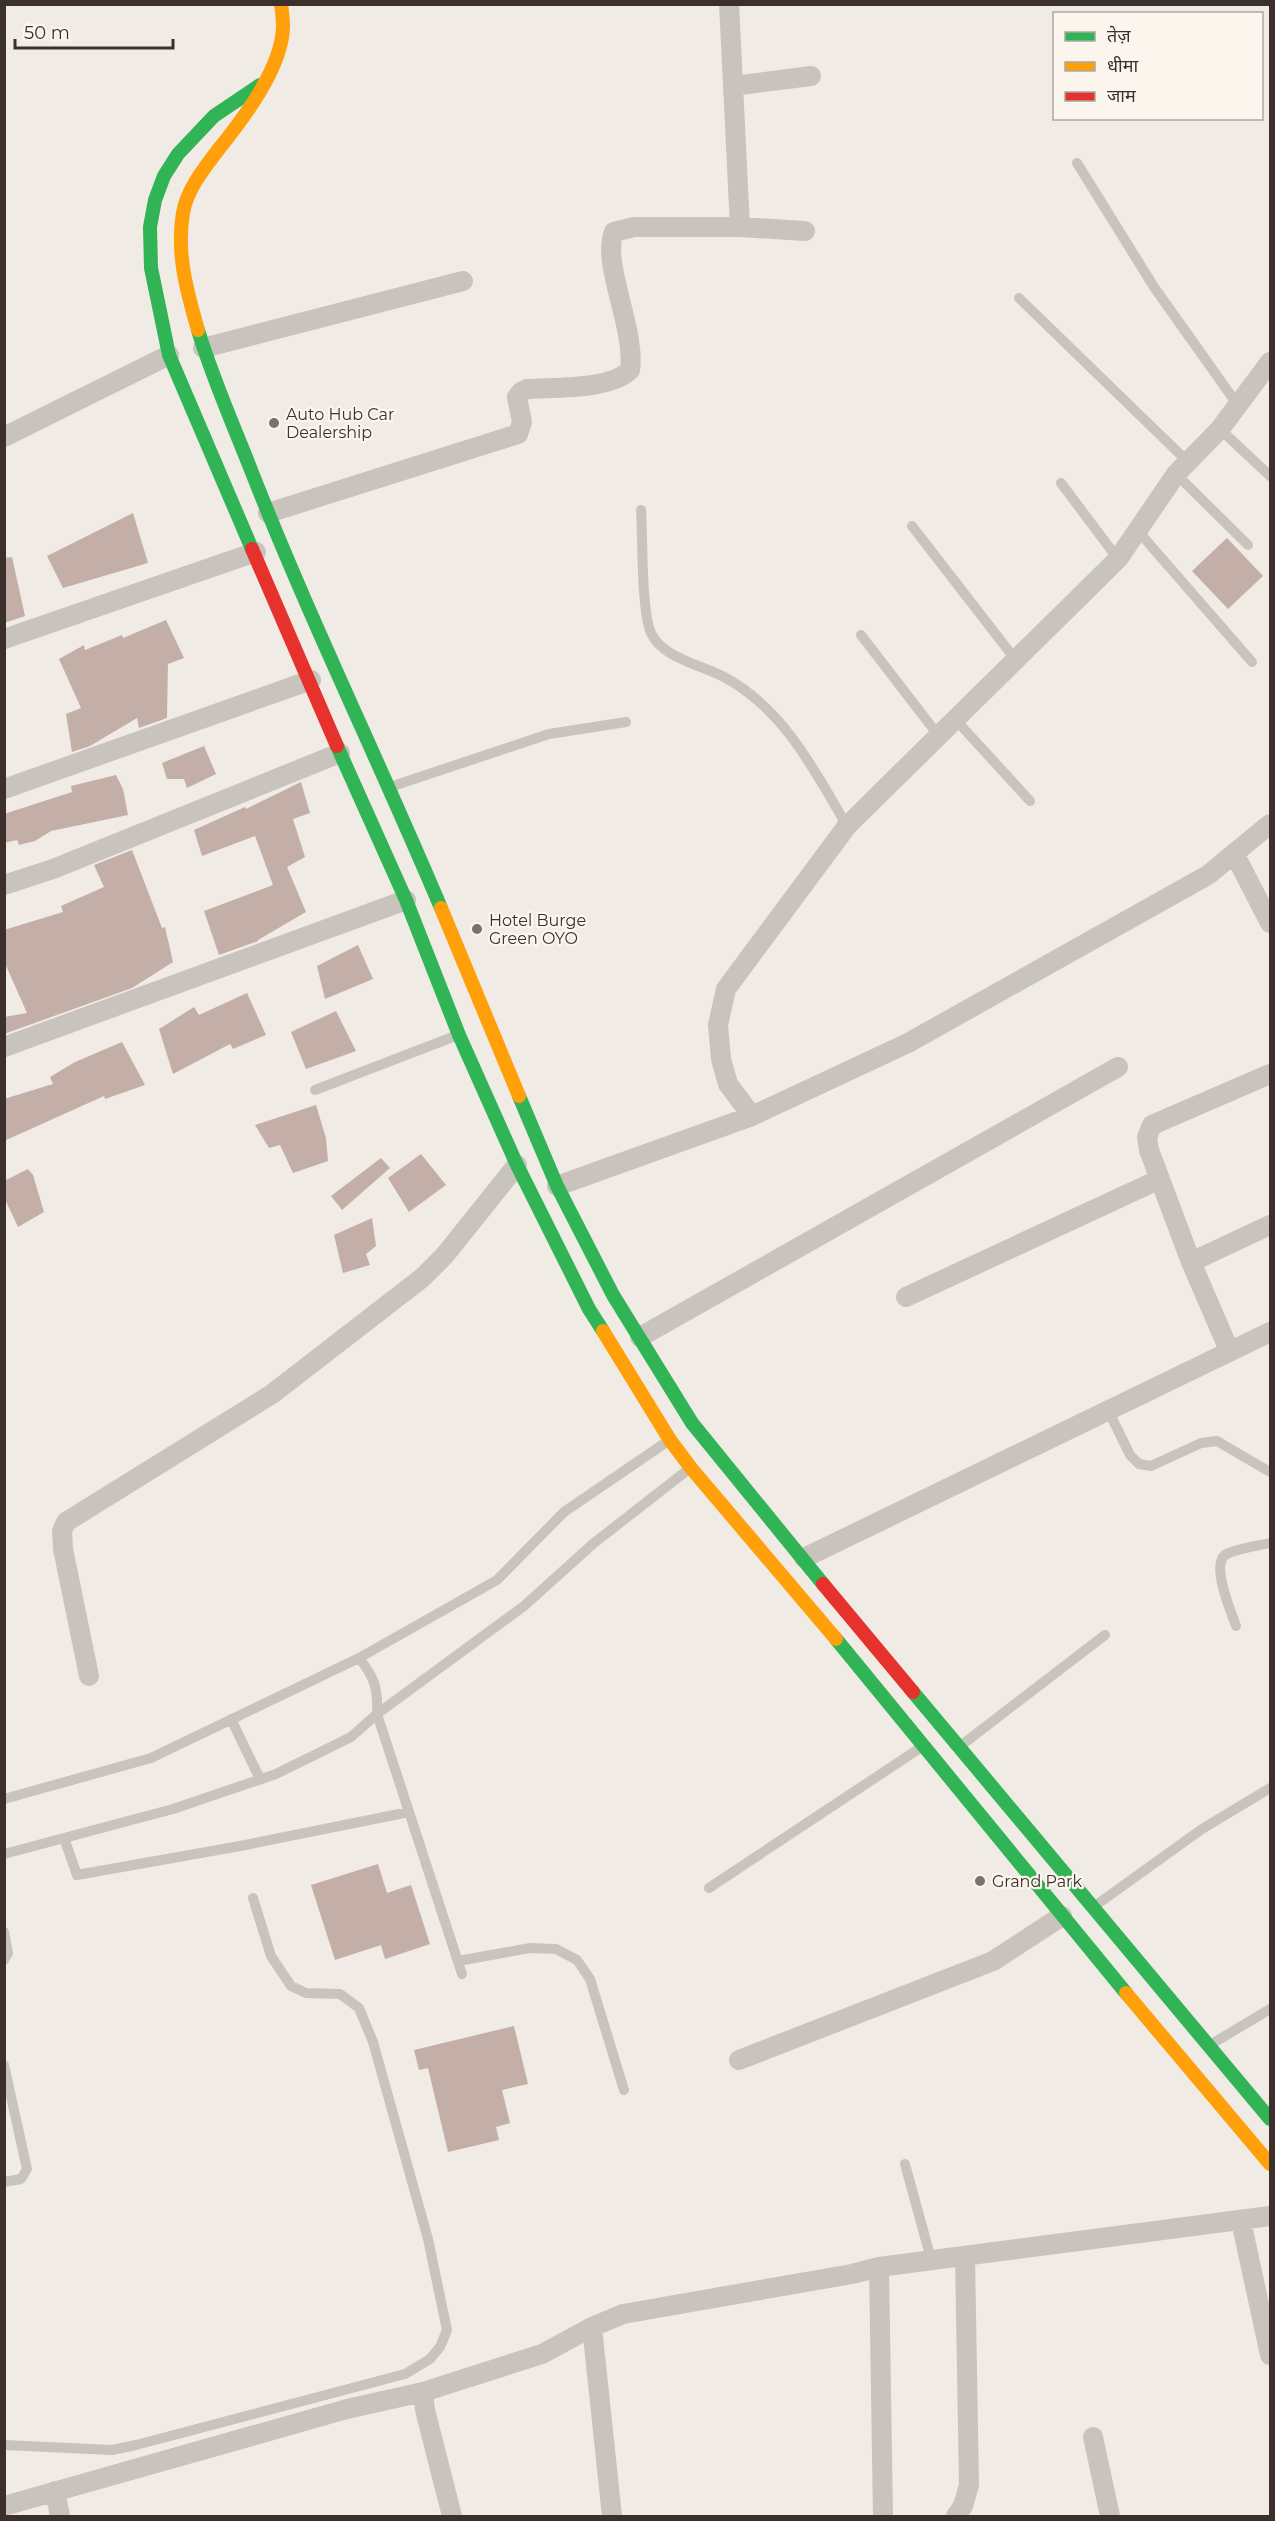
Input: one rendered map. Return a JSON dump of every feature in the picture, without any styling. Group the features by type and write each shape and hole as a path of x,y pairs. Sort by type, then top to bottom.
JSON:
{"street":[{"path":"281,4 283,28 276,55 264,82 238,124 197,178 183,212 181,255 187,293 203,348 268,513 337,676 390,787 557,1186 613,1295 640,1337 681,1431 702,1459 804,1558 1092,1908 1210,2045 1270,2119"},
{"path":"729,4 740,227"},
{"path":"733,86 810,76"},
{"path":"264,82 228,103 194,133 164,172 152,214 150,254 155,293 169,355 256,552 340,753 406,900 459,1035 517,1165 589,1309 702,1459 785,1576 1062,1916 1270,2164"},
{"path":"268,513 518,434 522,422 517,398 527,389 609,383 623,377 630,370 631,344 610,251 614,232 634,227 740,227 804,231"},
{"path":"203,348 463,281"},
{"path":"4,436 169,355"},
{"path":"752,1116 728,1084 721,1059 718,1024 726,989 847,826 1118,559 1182,468 1220,429 1270,362"},
{"path":"4,639 256,552"},
{"path":"4,789 311,681"},
{"path":"4,885 54,869 340,753"},
{"path":"557,1186 752,1116 908,1043 1208,876 1270,824"},
{"path":"1235,855 1270,923"},
{"path":"4,1047 406,900"},
{"path":"640,1337 1118,1067"},
{"path":"1229,1350 1191,1262 1147,1137 1152,1125 1270,1074"},
{"path":"89,1676 63,1549 62,1531 66,1522 272,1394 422,1278 445,1255 517,1165"},
{"path":"906,1297 1160,1179"},
{"path":"1191,1262 1270,1224"},
{"path":"804,1558 1270,1332"},
{"path":"739,2060 993,1960 1062,1916"},
{"path":"4,2506 346,2409 423,2392 542,2354 592,2327 623,2314 931,2259 1270,2216"},
{"path":"1241,2221 1270,2355"},
{"path":"956,2517 963,2506 969,2485 965,2256"},
{"path":"879,2267 883,2517"},
{"path":"592,2327 612,2517"},
{"path":"423,2392 425,2410 452,2517"},
{"path":"1093,2437 1110,2517"},
{"path":"55,2491 60,2517"}],"lane":[{"path":"1077,163 1154,287 1238,404"},
{"path":"1019,298 1182,468 1248,545"},
{"path":"1220,429 1270,476"},
{"path":"1061,483 1118,559"},
{"path":"641,510 646,615 651,633 658,643 674,655 723,676 747,691 761,704 779,722 811,763 847,826"},
{"path":"912,526 1015,659"},
{"path":"1138,531 1252,662"},
{"path":"861,635 938,735"},
{"path":"955,718 1030,801"},
{"path":"390,787 549,734 627,722"},
{"path":"315,1090 459,1035"},
{"path":"1108,1410 1130,1455 1139,1464 1151,1466 1201,1443 1217,1441 1270,1472"},
{"path":"4,1799 151,1758 359,1658 496,1580 564,1512 681,1431"},
{"path":"4,1854 173,1809 260,1779 351,1737 377,1714 524,1606 594,1543 702,1459"},
{"path":"1236,1626 1219,1572 1220,1561 1227,1554 1270,1543"},
{"path":"959,1747 1106,1635"},
{"path":"359,1658 378,1689 377,1714 462,1974"},
{"path":"231,1719 260,1779"},
{"path":"710,1888 923,1746"},
{"path":"1092,1908 1202,1828 1270,1788"},
{"path":"64,1838 77,1875 240,1846 409,1812"},
{"path":"4,2445 112,2450 136,2445 405,2374 430,2359 440,2347 447,2330 428,2239 373,2042 359,2008 340,1994 306,1993 291,1986 272,1956 253,1898"},
{"path":"4,1932 8,1946 4,1960"},
{"path":"458,1961 530,1948 556,1949 577,1960 590,1979 624,2090"},
{"path":"1210,2045 1270,2009"},
{"path":"4,2065 27,2169 21,2179 4,2182"},
{"path":"904,2164 931,2259"}],"building":[{"path":"133,513 148,563 63,588 47,556"},
{"path":"1227,538 1263,576 1228,609 1192,571"},
{"path":"12,557 25,616 4,623 4,558"},
{"path":"166,620 184,658 168,664 167,718 139,728 137,718 90,746 72,752 66,714 81,708 59,659 84,645 85,650 122,635 123,638"},
{"path":"204,746 216,774 187,788 184,779 167,779 162,763"},
{"path":"116,775 123,789 128,815 51,831 35,841 19,845 17,840 4,843 4,814 72,792 71,786"},
{"path":"301,782 310,813 293,819 305,857 287,867 306,912 258,941 219,955 204,911 273,885 255,836 202,856 194,830 245,807 246,809"},
{"path":"132,850 162,928 165,927 173,962 132,988 4,1034 4,1017 27,1013 4,961 4,930 63,912 61,906 104,887 94,865"},
{"path":"358,945 373,979 325,999 317,966"},
{"path":"247,993 266,1035 233,1049 230,1044 173,1074 159,1029 194,1007 199,1015"},
{"path":"336,1011 356,1051 306,1069 291,1032"},
{"path":"122,1042 145,1085 105,1099 104,1096 4,1141 4,1099 53,1084 50,1077 75,1062"},
{"path":"316,1105 326,1138 328,1161 293,1173 280,1145 269,1148 255,1125"},
{"path":"421,1154 446,1185 409,1212 388,1178"},
{"path":"381,1158 390,1168 342,1210 331,1196"},
{"path":"28,1169 33,1175 44,1212 18,1227 4,1197 4,1181"},
{"path":"372,1218 376,1246 366,1254 370,1265 343,1273 334,1235"},
{"path":"378,1864 387,1893 411,1885 430,1944 385,1959 381,1945 335,1960 311,1885"},
{"path":"514,2026 528,2084 502,2090 510,2123 496,2127 499,2140 448,2152 428,2068 419,2070 414,2050"}],"traffic: fast":[{"path":"252,549 169,355 151,268 150,227 155,200 164,176 178,154 214,116 260,85"},
{"path":"198,330 216,383 273,525 441,908"},
{"path":"337,746 406,900 459,1035 517,1165 589,1309 603,1331"},
{"path":"519,1096 557,1186 613,1295 692,1423 823,1584"},
{"path":"836,1639 1126,1993"},
{"path":"913,1692 1270,2119"}],"traffic: slow":[{"path":"198,330 182,258 181,228 185,204 207,164 239,123 269,76 281,43 283,27 281,4"},
{"path":"441,908 519,1096"},
{"path":"603,1331 670,1440 691,1468 836,1639"},
{"path":"1126,1993 1270,2164"}],"traffic: jam":[{"path":"252,549 337,746"},
{"path":"823,1584 913,1692"}],"place":[{"name":"Auto Hub Car Dealership","path":"274,423"},
{"name":"Hotel Burge Green OYO","path":"477,929"},
{"name":"Grand Park","path":"980,1881"}]}
